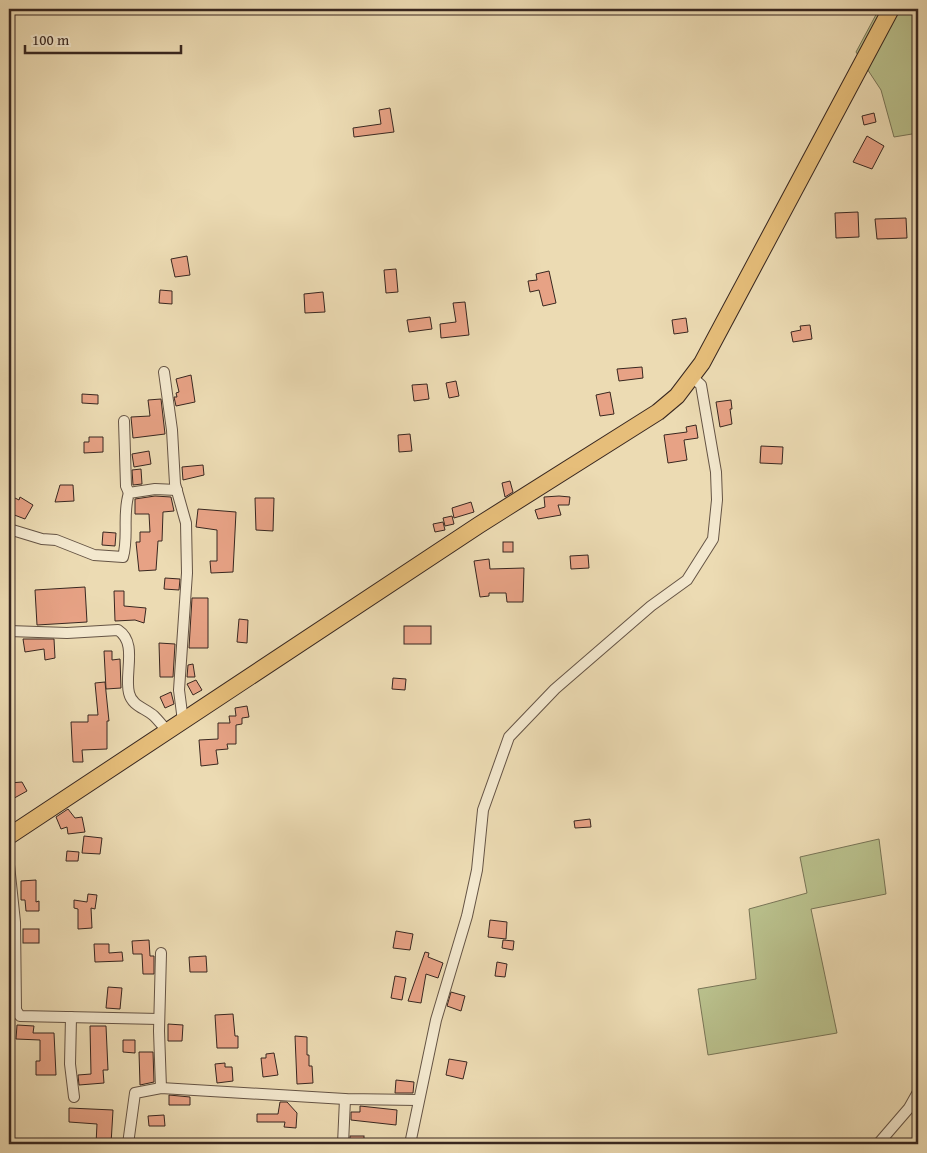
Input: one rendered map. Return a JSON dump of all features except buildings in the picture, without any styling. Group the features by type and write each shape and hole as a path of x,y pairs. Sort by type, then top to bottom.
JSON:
{"main road":[{"path":"9,836 480,525 658,412 677,396 702,364 892,9"}],"street":[{"path":"164,372 177,490 186,523 187,573 179,690 183,721"},
{"path":"410,1144 436,1020 467,916 477,870 483,810 509,737 555,689 651,606 687,580 714,540 717,500 716,472 701,385 692,377"},
{"path":"9,530 42,539 56,540 94,555 123,557 127,544 126,504 129,493 126,486 124,421"},
{"path":"129,493 155,489 177,490"},
{"path":"9,631 67,634 118,630 125,634 129,644 127,678 129,695 136,705 153,715 167,731"},
{"path":"9,866 15,922 16,1010 20,1016 159,1019"},
{"path":"161,952 159,1019 161,1088"},
{"path":"71,1017 70,1064 74,1097"},
{"path":"128,1144 135,1093 161,1088 346,1099 418,1100"},
{"path":"878,1144 909,1108 918,1092"},
{"path":"343,1144 346,1099"}],"green space":[{"path":"879,9 918,9 918,133 894,137 881,90 856,52"},
{"path":"879,839 886,894 811,909 837,1033 708,1055 698,989 756,979 749,909 807,893 800,857"}]}
